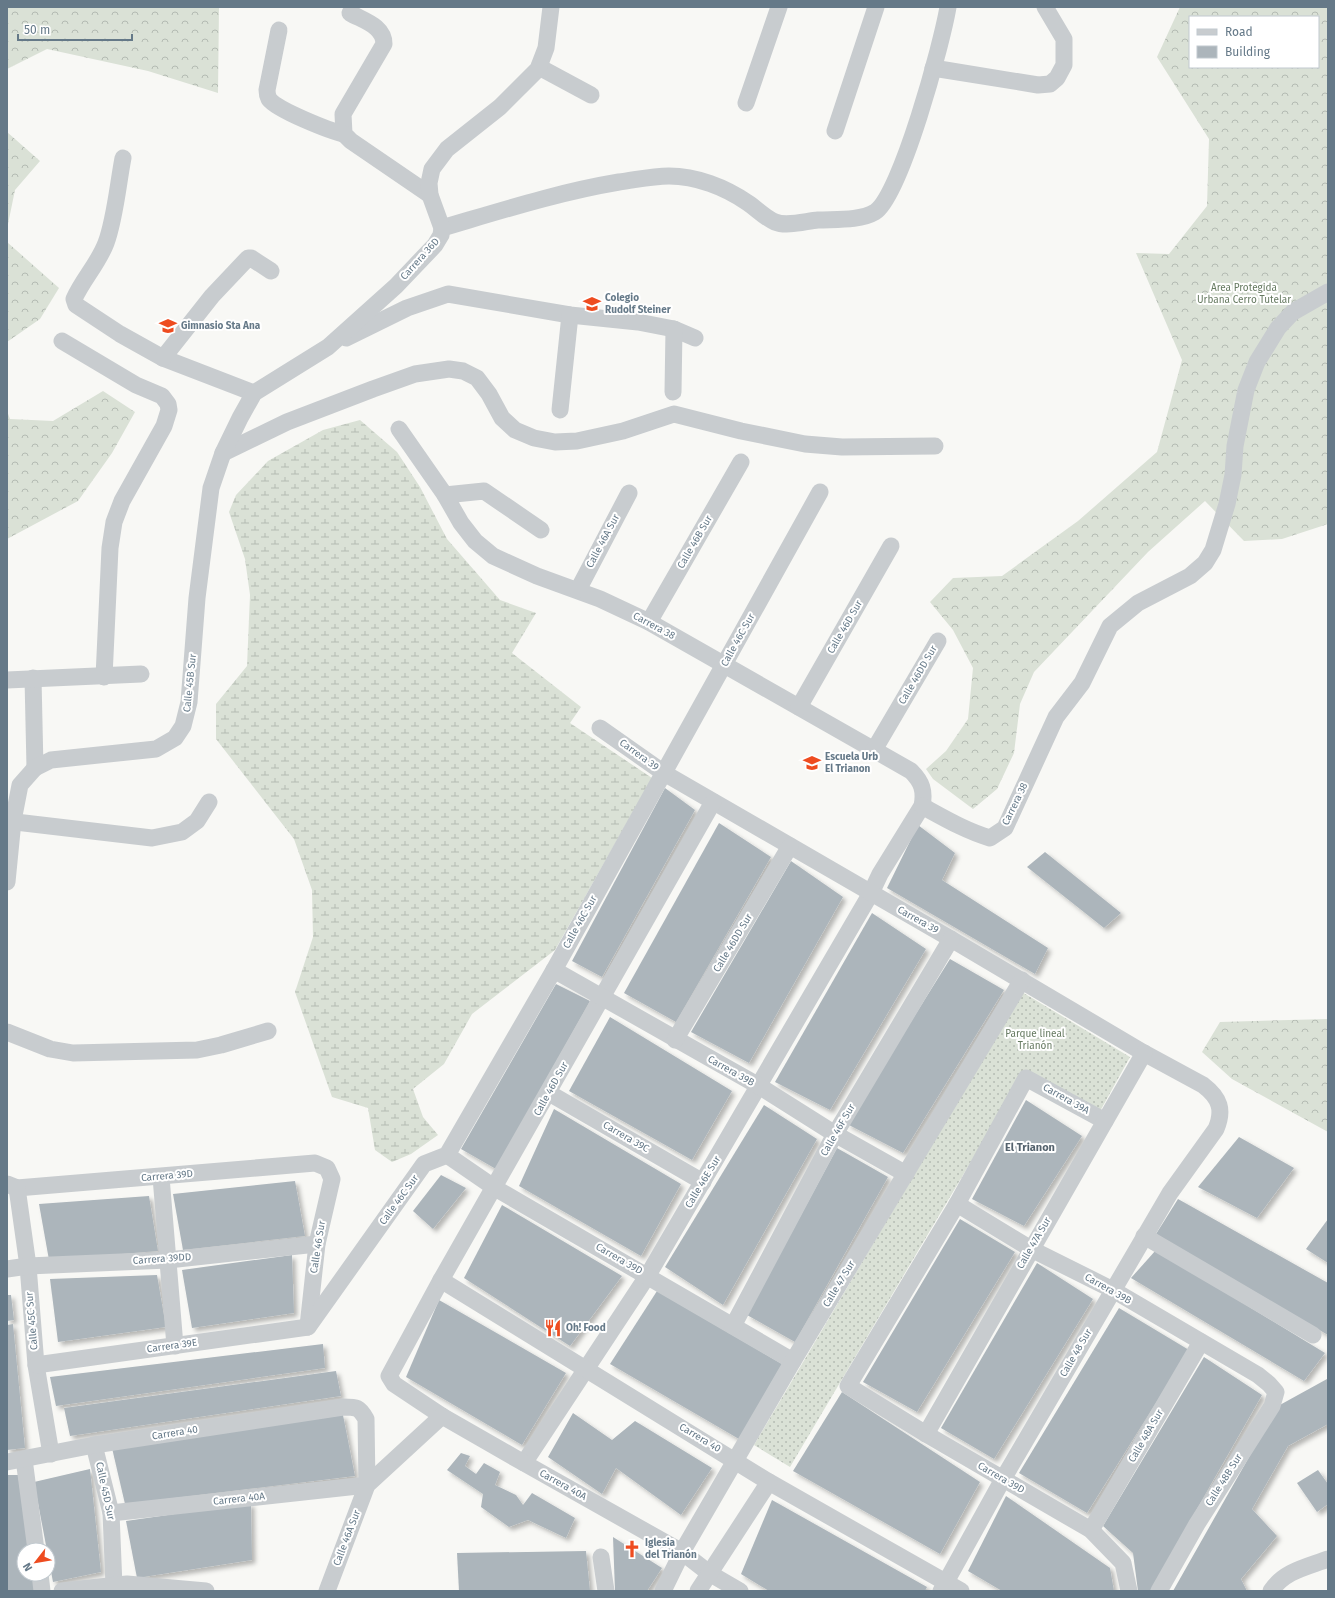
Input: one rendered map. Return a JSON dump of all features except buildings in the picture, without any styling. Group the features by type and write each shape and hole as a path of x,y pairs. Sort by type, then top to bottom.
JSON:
{"street":[{"name":"Carrera 36D","path":"254,393 328,347 406,276 435,246 441,235 442,228 430,195 428,183 432,168 447,149 500,107 529,79 539,67 546,48 551,7"},
{"path":"746,103 779,7"},
{"path":"835,131 876,7"},
{"path":"442,228 589,187 668,176 696,180 726,190 740,198 770,220 782,224 802,221 851,218 874,212 883,204 891,192 904,161 933,68 948,7"},
{"path":"933,68 1038,85 1050,84 1057,78 1064,65 1064,39 1045,7"},
{"path":"344,134 343,114 384,44 384,37 378,28 350,13"},
{"path":"279,30 267,90 269,99 276,105 309,122 327,130 344,134 351,141 430,195"},
{"path":"539,67 591,95"},
{"path":"123,158 106,242 74,299 76,305 120,334 163,358 254,393"},
{"path":"163,358 212,296 248,258 251,258 271,271"},
{"name":"Carrera 38","path":"399,429 445,495 461,523 475,541 493,556 537,576 578,590 650,622 911,771 922,786 924,796 922,806 959,826 990,838 995,836 1009,822 1056,717 1082,683 1110,626 1138,603 1190,576 1205,563 1213,550 1227,504 1233,475 1235,446 1246,390 1257,362 1278,328 1293,312 1328,292"},
{"path":"328,347 407,308 448,294 570,315 638,322 674,329 695,338"},
{"path":"560,410 570,315"},
{"path":"673,392 674,329"},
{"path":"62,341 136,385 162,396 168,404 169,410 164,426 122,501 114,522 110,548 104,677"},
{"path":"223,452 287,422 373,389 415,374 449,369 463,371 477,378 489,394 502,418 516,430 534,438 554,442 585,440 674,414 741,431 805,444 842,447 935,446"},
{"name":"Calle 45B Sur","path":"7,882 10,821 20,786 35,768 51,760 156,749 175,738 183,726 189,702 197,598 211,488 223,452 254,393"},
{"name":"Calle 46B Sur","path":"650,622 741,462"},
{"path":"445,495 484,491 541,530"},
{"name":"Calle 46C Sur","path":"308,1327 424,1164 447,1155 554,970 820,492"},
{"name":"Calle 46A Sur","path":"578,590 629,493"},
{"name":"Calle 46D Sur","path":"799,707 891,546"},
{"name":"Calle 46DD Sur","path":"874,750 938,641"},
{"path":"7,680 104,677 141,674"},
{"path":"33,678 35,768"},
{"name":"Carrera 39","path":"600,728 664,773 1022,980 1212,1092 1219,1103 1221,1112 1220,1120"},
{"path":"10,821 152,838 182,832 197,821 209,802"},
{"name":"Calle 46D Sur","path":"390,1376 441,1280 495,1188 713,802"},
{"path":"871,893 880,874 922,806"},
{"name":"Calle 46DD Sur","path":"675,1040 790,846"},
{"name":"Calle 46E Sur","path":"524,1463 648,1275 871,893"},
{"name":"Calle 46F Sur","path":"733,1326 835,1134 951,939"},
{"name":"Carrera 39B","path":"554,970 675,1040 759,1086 835,1134 906,1174"},
{"name":"Calle 47 Sur","path":"663,1591 682,1552 793,1361 1022,980"},
{"path":"7,1032 50,1050 73,1053 197,1050 221,1045 268,1031"},
{"name":"Calle 47A Sur","path":"926,1434 1144,1053"},
{"name":"Carrera 39A","path":"957,1204 1026,1078 1105,1121"},
{"name":"Carrera 39C","path":"549,1093 703,1182"},
{"name":"Calle 48 Sur","path":"944,1587 1003,1479 1112,1290 1170,1192 1206,1145 1220,1120"},
{"name":"Carrera 39D","path":"447,1155 495,1188 648,1275 793,1361"},
{"name":"Carrera 39D","path":"12,1186 161,1177 315,1163 327,1168"},
{"name":"Calle 46 Sur","path":"308,1327 317,1244 332,1179 327,1168"},
{"path":"161,1177 175,1346"},
{"name":"Calle 45C Sur","path":"12,1186 28,1266 36,1366 50,1454"},
{"name":"Carrera 39B","path":"957,1204 1031,1249 1112,1290 1258,1375"},
{"name":"Carrera 39D","path":"957,1204 848,1386 926,1434 1091,1530 1123,1564 1129,1591"},
{"path":"1144,1236 1313,1335"},
{"name":"Carrera 39DD","path":"7,1269 28,1266 168,1260 317,1244"},
{"name":"Carrera 40","path":"441,1280 586,1370 736,1460 769,1482 944,1587 961,1591"},
{"name":"Carrera 39E","path":"36,1366 308,1327"},
{"name":"Calle 48A Sur","path":"1091,1530 1201,1342"},
{"name":"Calle 48B Sur","path":"1159,1591 1197,1524 1275,1399 1276,1392 1270,1384 1258,1375"},
{"name":"Carrera 40A","path":"390,1376 394,1384 442,1416 682,1552 709,1573 740,1591"},
{"name":"Calle 46A Sur","path":"327,1591 367,1485 366,1419 360,1409 343,1407"},
{"name":"Carrera 40","path":"7,1462 94,1445 343,1407"},
{"name":"Calle 46A Sur","path":"367,1485 442,1416"},
{"name":"Calle 45D Sur","path":"94,1445 111,1513 114,1586"},
{"path":"24,1459 35,1542"},
{"path":"698,1591 769,1482"},
{"name":"Carrera 40A","path":"111,1513 367,1485"},
{"path":"602,1557 606,1591"},
{"path":"1271,1591 1277,1582 1286,1575 1328,1559"},
{"path":"709,1573 712,1591"},
{"path":"62,1591 127,1584 206,1591"}],"green space":[{"path":"7,7 219,7 218,93 148,71 47,49 7,69"},
{"name":"Area Protegida Urbana Cerro Tutelar","path":"1180,7 1328,7 1328,524 1282,539 1244,541 1205,501 1148,552 1034,672 1020,704 1014,753 997,789 973,809 933,779 926,769 946,751 968,719 973,668 953,630 930,602 953,578 1002,576 1078,521 1157,452 1182,360 1136,253 1169,254 1207,206 1209,139 1157,57"},
{"path":"7,132 40,161 15,190 7,229"},
{"path":"7,242 59,288 40,319 7,342"},
{"path":"103,391 135,412 112,453 78,501 7,539 7,411 10,419 53,421"},
{"path":"360,420 397,452 420,487 447,539 500,600 536,613 512,653 581,707 570,723 652,778 555,950 472,1014 444,1064 413,1089 423,1117 438,1135 411,1154 392,1162 375,1150 368,1108 332,1097 295,992 313,937 312,890 294,839 216,739 216,704 247,666 250,595 245,559 229,512 236,495 268,461 323,430"},
{"name":"Parque lineal Trianón","path":"1022,992 1130,1057 1099,1113 1024,1072 790,1467 754,1445"},
{"path":"1328,1019 1328,1132 1232,1079 1202,1052 1220,1022"}],"place":[{"name":"Colegio Rudolf Steiner","path":"592,304"},
{"name":"Gimnasio Sta Ana","path":"168,326"},
{"name":"Escuela Urb El Trianon","path":"812,763"},
{"name":"Oh! Food","path":"553,1328"},
{"name":"Iglesia del Trianón","path":"632,1549"}],"district":[{"name":"El Trianon","path":"1030,1147"}]}
